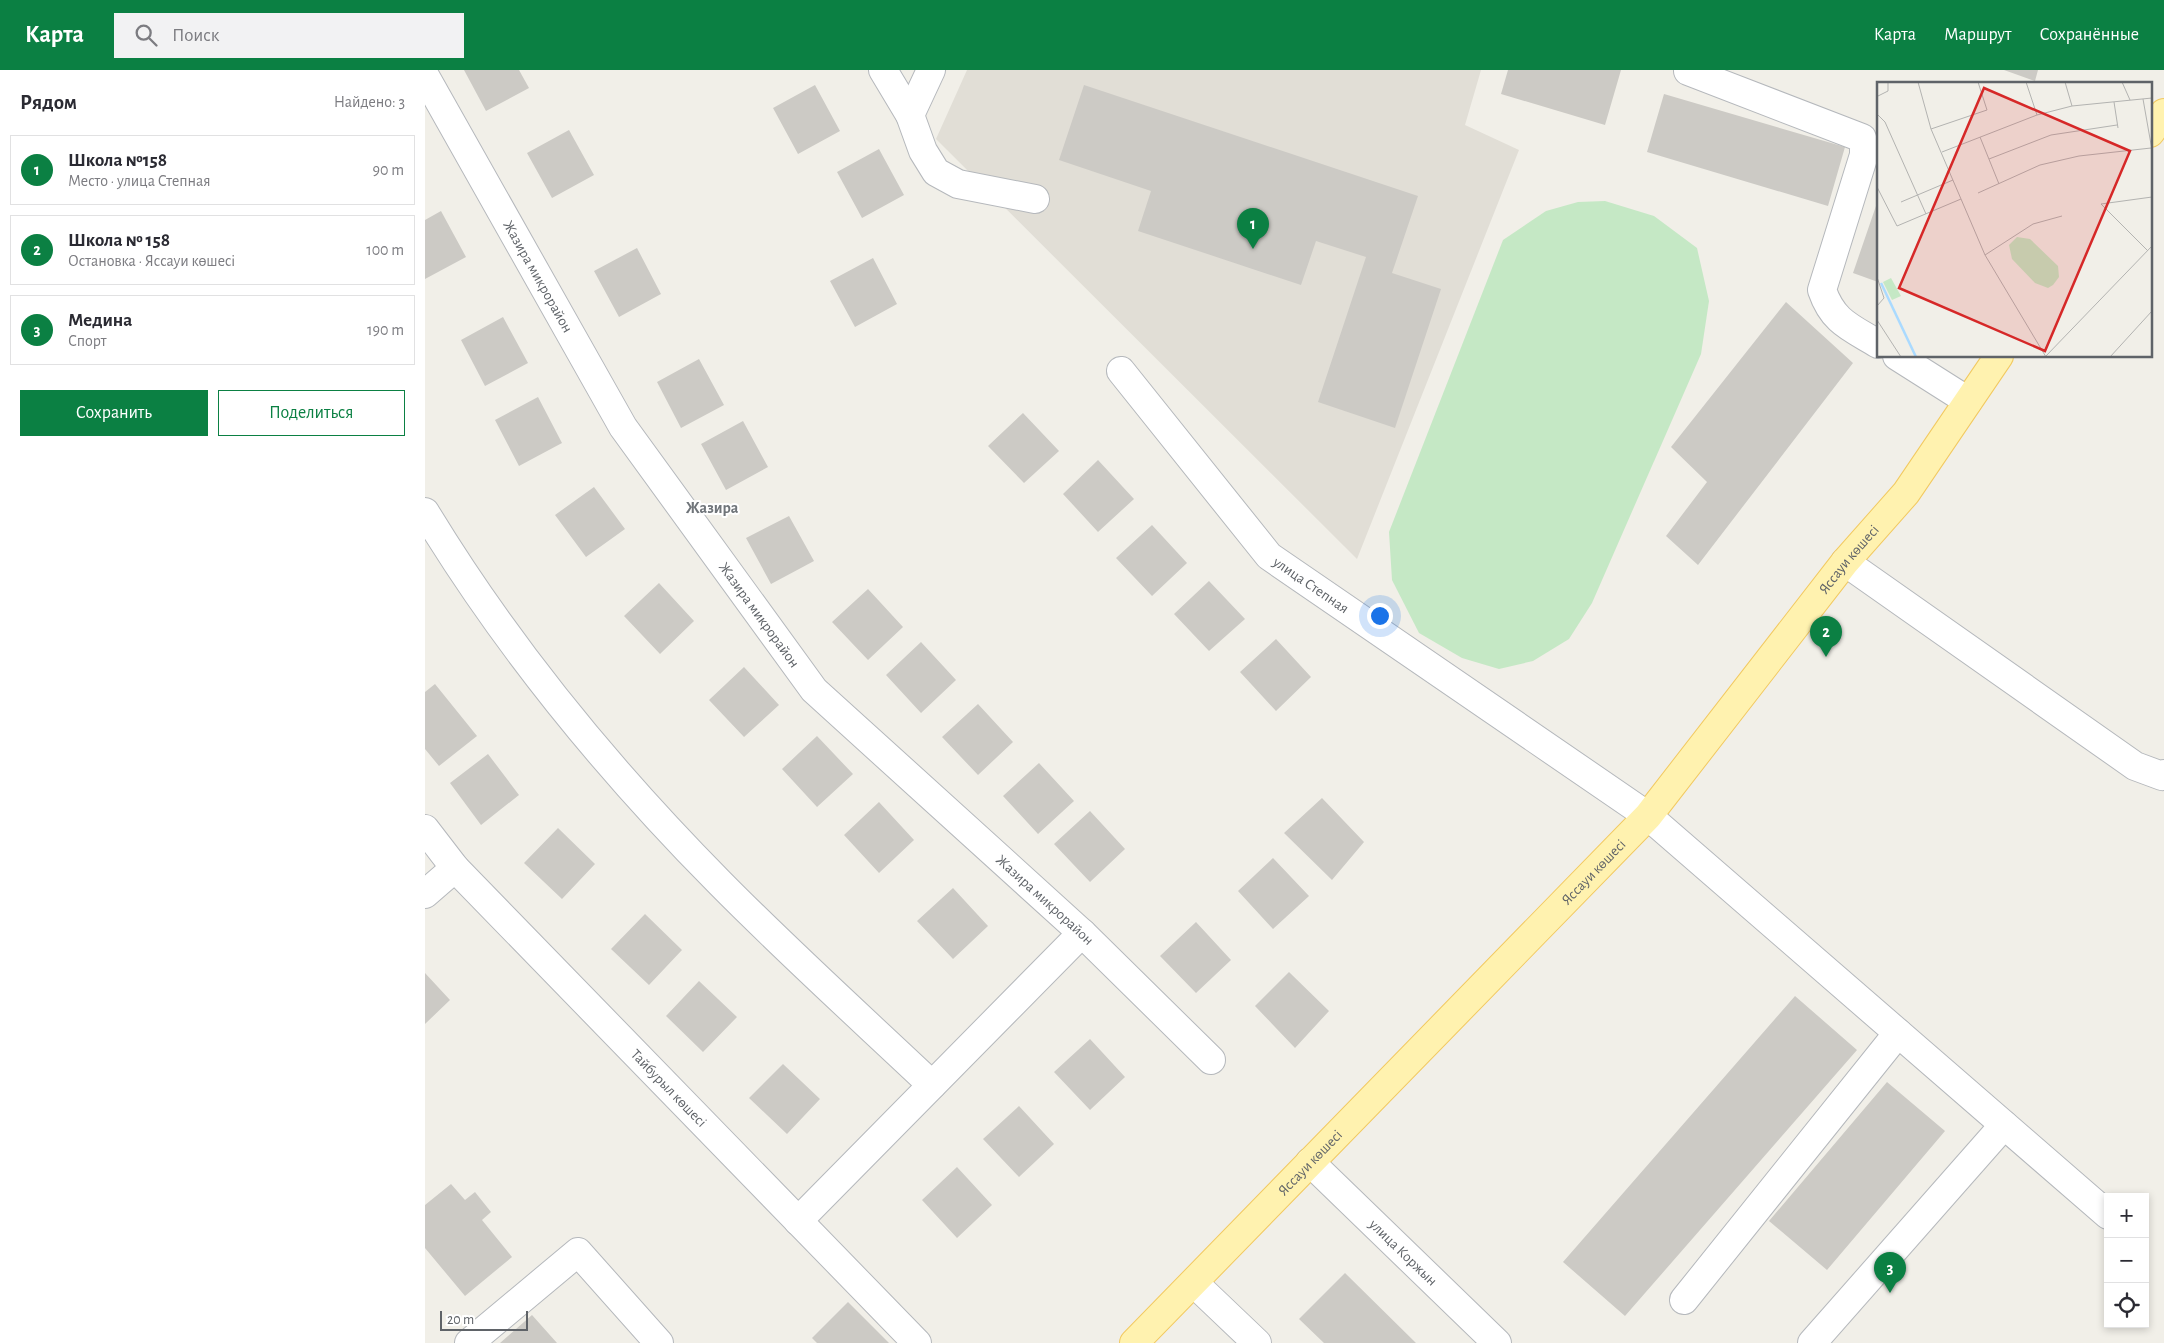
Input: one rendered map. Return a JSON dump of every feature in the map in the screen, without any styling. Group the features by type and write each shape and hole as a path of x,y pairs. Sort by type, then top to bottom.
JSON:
{"main road":[{"path":"2151,132 2164,113"},
{"name":"Яссауи көшесі","path":"1134,1343 1648,816 1845,562 1906,493 1998,358"}],"street":[{"path":"883,70 909,114 923,151 936,172 958,184 1035,199"},
{"path":"909,114 931,70"},
{"path":"1688,72 1862,138 1864,156 1822,290 1828,307 1840,320 1877,343"},
{"name":"Жазира микрорайон","path":"425,76 623,427 814,690 1082,933 1211,1060"},
{"path":"1900,358 1968,401"},
{"name":"улица Степная","path":"1121,371 1269,556 1648,816 2104,1212"},
{"path":"425,512 479,595 601,755 720,882 932,1085"},
{"path":"1845,562 2135,766 2162,776 2164,774"},
{"name":"Тайбурыл көшесі","path":"425,829 455,868 917,1343"},
{"path":"425,894 455,868"},
{"path":"798,1221 1082,933"},
{"path":"1683,1300 1898,1033"},
{"path":"1812,1343 2004,1125"},
{"name":"улица Коржын","path":"1310,1162 1497,1343"},
{"path":"469,1343 578,1252 659,1343"},
{"path":"1194,1283 1257,1343"}],"shaded area":[{"path":"967,70 1481,70 1465,125 1519,150 1357,559 936,139"}],"green space":[{"path":"1605,201 1654,216 1697,248 1709,301 1701,354 1592,603 1569,639 1533,661 1499,669 1462,658 1419,633 1392,580 1389,532 1503,240 1546,211 1578,202"}],"building":[{"path":"464,70 519,70 529,88 486,111"},
{"path":"1508,70 1621,70 1605,125 1501,94"},
{"path":"2004,70 2038,70 2035,81"},
{"path":"815,85 840,131 798,154 773,108"},
{"path":"1084,85 1418,196 1392,273 1441,289 1395,428 1318,402 1366,257 1316,241 1301,285 1138,231 1151,191 1059,160"},
{"path":"1664,94 1845,147 1828,206 1647,152"},
{"path":"569,130 594,175 552,198 527,153"},
{"path":"879,149 904,195 862,218 837,172"},
{"path":"1877,203 1877,282 1853,273"},
{"path":"441,211 466,257 425,279 425,220"},
{"path":"637,248 661,294 619,317 594,271"},
{"path":"873,258 897,304 855,327 830,281"},
{"path":"1786,302 1853,363 1698,565 1666,536 1707,482 1671,447"},
{"path":"503,317 528,363 485,386 461,340"},
{"path":"699,359 724,405 681,428 657,382"},
{"path":"538,397 562,443 519,466 495,420"},
{"path":"1023,413 1059,451 1024,483 988,446"},
{"path":"743,421 768,467 726,490 701,444"},
{"path":"1098,460 1134,499 1098,532 1063,494"},
{"path":"594,487 625,529 586,557 555,515"},
{"path":"789,516 814,561 771,584 746,538"},
{"path":"1152,525 1187,563 1152,596 1116,558"},
{"path":"1209,581 1245,619 1209,651 1174,614"},
{"path":"659,583 694,621 660,654 624,616"},
{"path":"868,589 903,627 868,660 832,622"},
{"path":"1276,639 1311,677 1276,711 1240,672"},
{"path":"921,642 956,680 921,713 886,675"},
{"path":"744,667 779,705 744,737 709,700"},
{"path":"435,684 477,736 439,766 425,749 425,692"},
{"path":"978,704 1013,742 978,775 942,737"},
{"path":"817,736 853,774 817,807 782,769"},
{"path":"488,754 519,795 481,825 450,783"},
{"path":"1039,763 1074,801 1038,834 1003,796"},
{"path":"1322,798 1364,842 1332,880 1284,833"},
{"path":"879,802 914,840 879,873 844,835"},
{"path":"1090,811 1125,849 1090,882 1054,844"},
{"path":"558,828 595,864 562,899 524,863"},
{"path":"1273,858 1309,896 1273,929 1238,891"},
{"path":"953,888 988,926 953,959 917,921"},
{"path":"645,914 682,950 649,985 611,949"},
{"path":"1196,922 1231,960 1196,993 1160,956"},
{"path":"1289,972 1329,1011 1295,1048 1255,1006"},
{"path":"425,973 450,1000 425,1024"},
{"path":"699,981 737,1017 703,1052 666,1016"},
{"path":"1795,996 1857,1050 1625,1316 1563,1262"},
{"path":"1090,1039 1125,1077 1090,1110 1054,1072"},
{"path":"783,1064 820,1099 787,1134 749,1098"},
{"path":"1887,1082 1945,1131 1827,1270 1769,1221"},
{"path":"1019,1106 1054,1144 1019,1177 983,1139"},
{"path":"957,1167 992,1205 957,1238 922,1200"},
{"path":"451,1184 465,1200 475,1192 491,1212 482,1220 512,1257 465,1296 425,1248 425,1205"},
{"path":"1345,1273 1416,1343 1324,1343 1299,1319"},
{"path":"848,1302 889,1343 817,1343 812,1338"},
{"path":"532,1315 557,1343 500,1343"}],"place":[{"name":"Школа №158","path":"1253,249"},
{"name":"Школа № 158","path":"1826,657"},
{"name":"Медина","path":"1890,1293"}],"district":[{"name":"Жазира","path":"712,508"}]}
